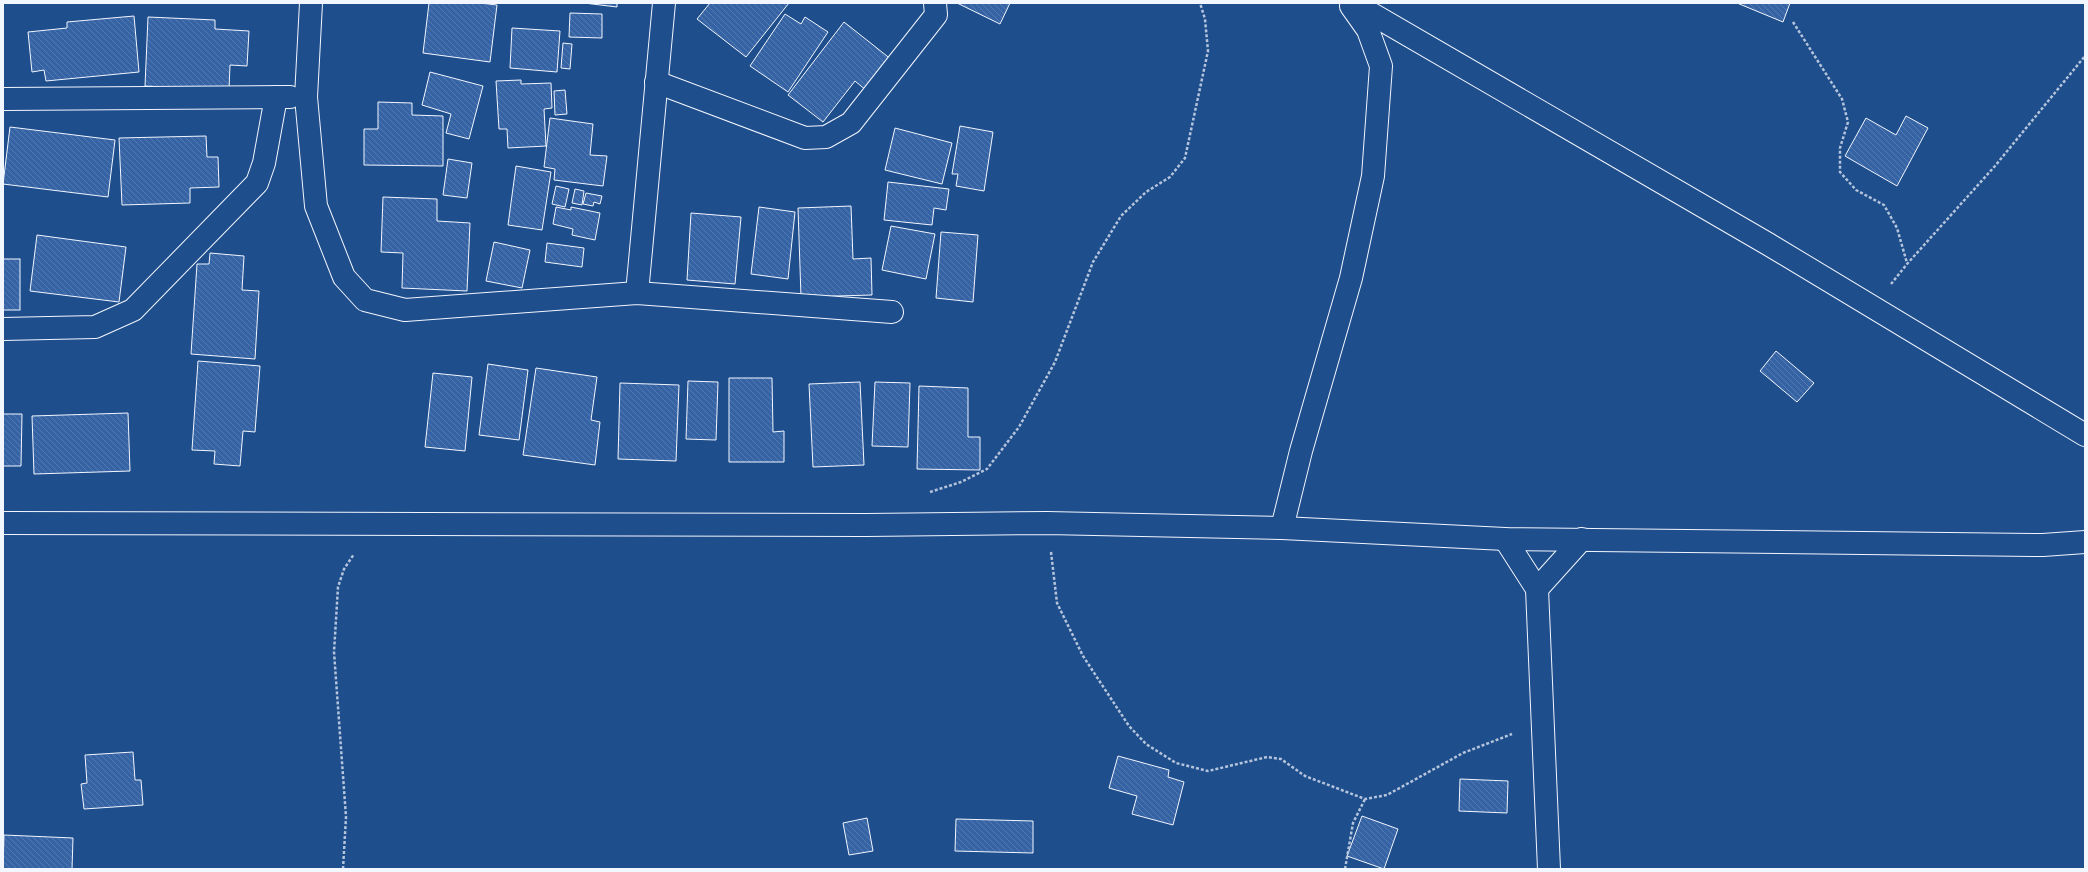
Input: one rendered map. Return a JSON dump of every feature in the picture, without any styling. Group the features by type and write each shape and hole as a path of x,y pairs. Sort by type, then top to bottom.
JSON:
{"street":[{"path":"311,3 306,97 316,206 344,278 365,300 405,310 637,293 892,312"},
{"path":"637,293 664,3"},
{"path":"656,82 805,138 826,137 851,123 936,15 935,3"},
{"path":"1282,528 1301,451 1351,278 1373,176 1381,66 1368,30 1348,3"},
{"path":"1353,3 1768,244 2085,435"},
{"path":"3,329 95,327 133,310 258,183 264,163 276,97"},
{"path":"3,99 306,97"},
{"path":"3,523 874,525 1048,523 1282,528 1506,539 2043,545 2085,542"},
{"path":"1506,539 1537,589 1549,869"},
{"path":"1537,589 1582,539"}],"path":[{"path":"927,493 961,482 987,469 1019,427 1055,362 1093,262 1121,216 1146,192 1170,177 1186,158 1208,51 1205,19 1200,3"},
{"path":"1793,22 1842,99 1848,122 1840,148 1840,172 1856,190 1884,205 1897,228 1907,264"},
{"path":"1873,308 1907,264 1995,166 2085,56"},
{"path":"1048,523 1057,603 1083,656 1129,726 1146,744 1176,763 1208,771 1267,757 1281,760 1306,776 1365,799 1386,795 1463,754 1543,723"},
{"path":"343,869 346,816 334,652 338,587 344,569 374,524"},
{"path":"1345,869 1353,823 1365,799"}],"building":[{"path":"429,3 480,3 497,5 490,62 423,53"},
{"path":"584,3 617,3 617,7"},
{"path":"710,3 789,3 746,57 697,19"},
{"path":"957,3 1010,3 1000,24"},
{"path":"1737,3 1790,3 1783,22"},
{"path":"570,13 602,14 602,38 569,37"},
{"path":"785,14 801,24 805,17 828,32 788,92 750,66"},
{"path":"134,16 139,72 46,81 44,70 32,72 28,32 67,28 67,22"},
{"path":"148,17 215,20 215,29 249,31 247,66 230,65 229,90 145,86"},
{"path":"844,22 892,60 867,91 855,81 823,122 788,95"},
{"path":"512,28 560,31 557,72 510,68"},
{"path":"563,43 572,44 570,69 561,68"},
{"path":"430,72 483,86 469,139 446,133 451,114 422,105"},
{"path":"521,80 521,84 551,83 552,108 544,109 546,146 508,148 507,129 499,129 496,81"},
{"path":"565,90 567,114 555,115 554,91"},
{"path":"378,102 412,103 412,115 443,116 443,166 364,165 364,129 378,129"},
{"path":"1906,116 1928,128 1897,186 1845,156 1866,118 1896,135"},
{"path":"550,118 593,124 590,155 607,156 603,186 554,180 555,169 544,167"},
{"path":"960,126 993,132 984,191 956,186 958,174 952,174"},
{"path":"10,127 115,140 108,197 3,184"},
{"path":"895,128 952,143 942,184 885,170"},
{"path":"206,136 207,157 218,157 219,187 190,188 190,203 122,205 119,138"},
{"path":"448,159 472,163 467,198 443,195"},
{"path":"516,166 551,172 542,230 508,225"},
{"path":"888,182 949,189 946,210 934,208 932,225 884,220"},
{"path":"556,186 569,189 565,207 552,204"},
{"path":"575,189 584,191 582,205 572,203"},
{"path":"586,193 602,196 600,204 594,202 593,206 583,204"},
{"path":"383,197 437,199 437,221 470,223 467,291 402,288 403,253 381,252"},
{"path":"851,206 853,259 871,258 872,295 801,297 798,208"},
{"path":"556,207 571,210 571,207 600,213 595,240 572,235 573,229 553,224"},
{"path":"759,207 795,212 788,279 751,274"},
{"path":"691,213 741,217 735,284 687,280"},
{"path":"891,226 935,234 926,279 882,270"},
{"path":"941,232 978,235 973,302 936,298"},
{"path":"37,235 126,247 119,302 30,291"},
{"path":"494,242 530,250 522,288 486,281"},
{"path":"547,243 584,248 582,267 545,262"},
{"path":"210,253 244,256 242,290 259,291 255,359 191,354 197,264 209,264"},
{"path":"3,259 20,259 20,310 3,310"},
{"path":"1776,351 1814,383 1797,402 1760,371"},
{"path":"198,361 260,366 255,432 243,431 240,466 214,464 215,451 192,450"},
{"path":"488,364 528,370 519,440 479,435"},
{"path":"536,368 597,377 591,420 600,422 595,465 523,455"},
{"path":"433,373 472,377 465,451 425,447"},
{"path":"729,378 772,378 773,432 784,431 784,462 729,462"},
{"path":"688,381 718,382 716,440 686,439"},
{"path":"860,382 864,465 813,467 809,384"},
{"path":"875,382 910,383 908,447 872,446"},
{"path":"620,383 679,385 676,461 618,459"},
{"path":"919,386 968,388 968,437 980,437 980,470 917,469"},
{"path":"128,413 130,471 34,474 32,416"},
{"path":"3,414 22,414 21,466 3,466"},
{"path":"133,752 135,780 141,780 143,805 84,809 81,784 87,783 85,755"},
{"path":"1118,756 1169,770 1168,777 1184,782 1173,825 1132,814 1137,796 1109,788"},
{"path":"1460,779 1508,781 1507,813 1459,811"},
{"path":"1362,816 1398,829 1384,869 1347,856"},
{"path":"867,818 873,851 849,855 843,823"},
{"path":"956,819 1033,821 1033,853 955,851"},
{"path":"4,835 73,838 72,869 3,869"}]}
